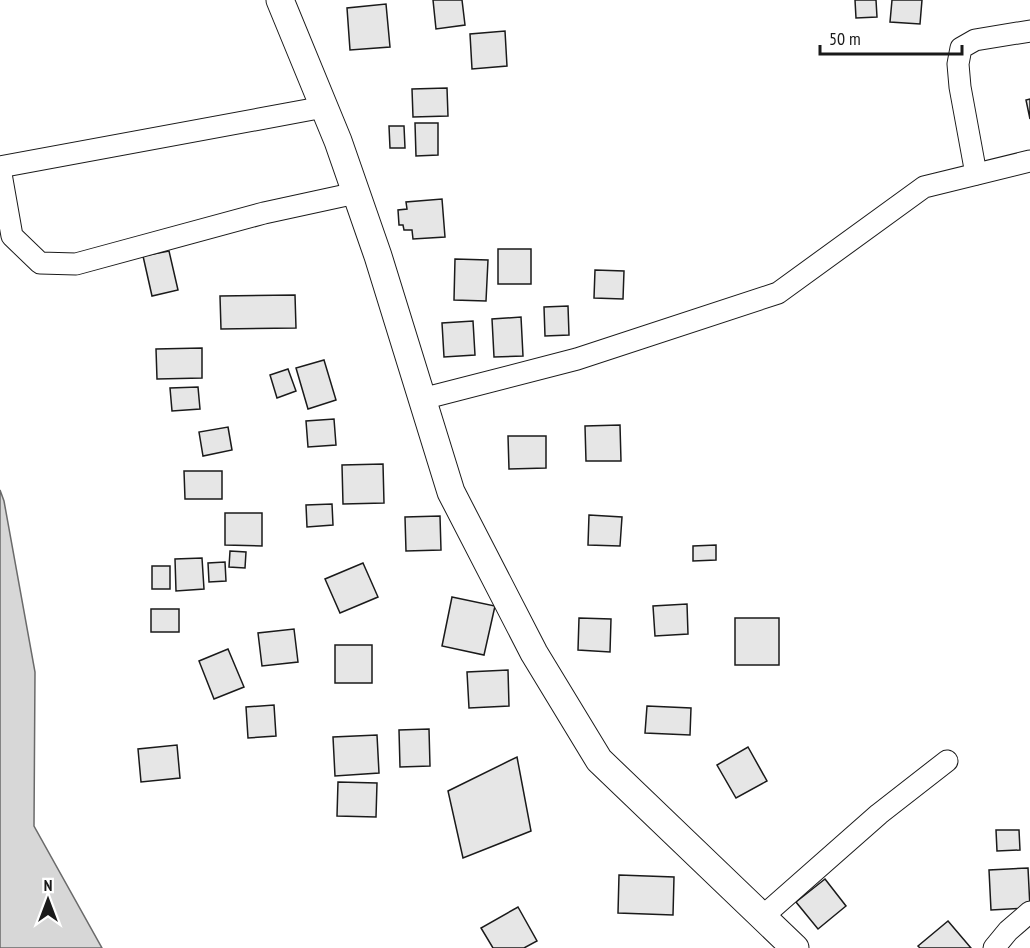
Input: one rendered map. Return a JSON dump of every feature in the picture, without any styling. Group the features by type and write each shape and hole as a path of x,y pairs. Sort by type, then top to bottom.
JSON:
{"main road":[{"path":"280,0 324,107 356,194 451,492 534,653 599,760 795,948"}],"street":[{"path":"976,174 960,87 958,64 962,48 975,40 1030,31"},
{"path":"324,107 0,168 12,236 40,263 76,264 264,213 356,194"},
{"path":"422,399 578,359 778,293 924,187 1030,161"},
{"path":"762,916 879,814 947,761"},
{"path":"993,948 1030,912"}],"shaded area":[{"path":"0,490 4,501 35,672 34,826 102,948 0,948"}],"building":[{"path":"433,0 462,0 465,25 436,29"},
{"path":"855,0 876,0 877,17 856,18"},
{"path":"892,0 922,0 920,24 890,22"},
{"path":"386,4 390,47 350,50 347,8"},
{"path":"505,31 507,66 472,69 470,34"},
{"path":"447,88 448,116 413,117 412,89"},
{"path":"1030,99 1030,119 1026,100"},
{"path":"415,123 438,123 438,155 416,156"},
{"path":"389,126 404,126 405,148 390,148"},
{"path":"442,199 445,237 413,239 412,230 404,230 403,225 399,225 398,210 407,209 406,202"},
{"path":"498,249 531,249 531,284 498,284"},
{"path":"169,251 178,290 152,296 143,256"},
{"path":"455,259 488,260 486,301 454,300"},
{"path":"595,270 624,271 623,299 594,298"},
{"path":"295,295 296,328 221,329 220,296"},
{"path":"568,306 569,335 545,336 544,307"},
{"path":"521,317 523,356 494,357 492,319"},
{"path":"473,321 475,355 444,357 442,323"},
{"path":"202,348 202,378 157,379 156,349"},
{"path":"324,360 336,400 308,409 296,368"},
{"path":"288,369 296,391 277,398 270,375"},
{"path":"198,387 200,409 172,411 170,388"},
{"path":"334,419 336,445 308,447 306,421"},
{"path":"620,425 621,461 586,461 585,426"},
{"path":"228,427 232,450 203,456 199,432"},
{"path":"508,436 546,436 546,468 509,469"},
{"path":"383,464 384,503 343,504 342,465"},
{"path":"184,471 222,471 222,499 185,499"},
{"path":"332,504 333,525 307,527 306,505"},
{"path":"225,513 262,513 262,546 225,545"},
{"path":"589,515 622,517 620,546 588,545"},
{"path":"440,516 441,550 406,551 405,517"},
{"path":"716,545 716,560 693,561 693,546"},
{"path":"230,551 246,552 245,568 229,567"},
{"path":"202,558 204,589 176,591 175,559"},
{"path":"225,562 226,581 209,582 208,563"},
{"path":"363,563 378,597 340,613 325,579"},
{"path":"152,566 170,566 170,589 152,589"},
{"path":"452,597 495,606 484,655 442,646"},
{"path":"687,604 688,634 655,636 653,606"},
{"path":"151,609 179,609 179,632 151,632"},
{"path":"579,618 611,619 610,652 578,650"},
{"path":"735,618 779,618 779,665 735,665"},
{"path":"294,629 298,662 262,666 258,633"},
{"path":"335,645 372,645 372,683 335,683"},
{"path":"228,649 244,687 214,699 199,661"},
{"path":"508,670 509,706 469,708 467,672"},
{"path":"274,705 276,736 248,738 246,707"},
{"path":"647,706 691,708 690,735 645,733"},
{"path":"429,729 430,766 400,767 399,730"},
{"path":"377,735 379,773 335,776 333,737"},
{"path":"177,745 180,778 141,782 138,749"},
{"path":"748,747 767,781 736,798 717,765"},
{"path":"517,757 531,831 463,858 448,791"},
{"path":"338,782 377,783 376,817 337,816"},
{"path":"996,830 1019,830 1020,850 997,851"},
{"path":"1028,868 1030,908 991,910 989,870"},
{"path":"619,875 674,877 673,915 618,913"},
{"path":"825,879 846,906 818,929 796,902"},
{"path":"518,907 537,941 524,948 493,948 481,928"},
{"path":"948,921 971,948 920,948 918,946"}]}
